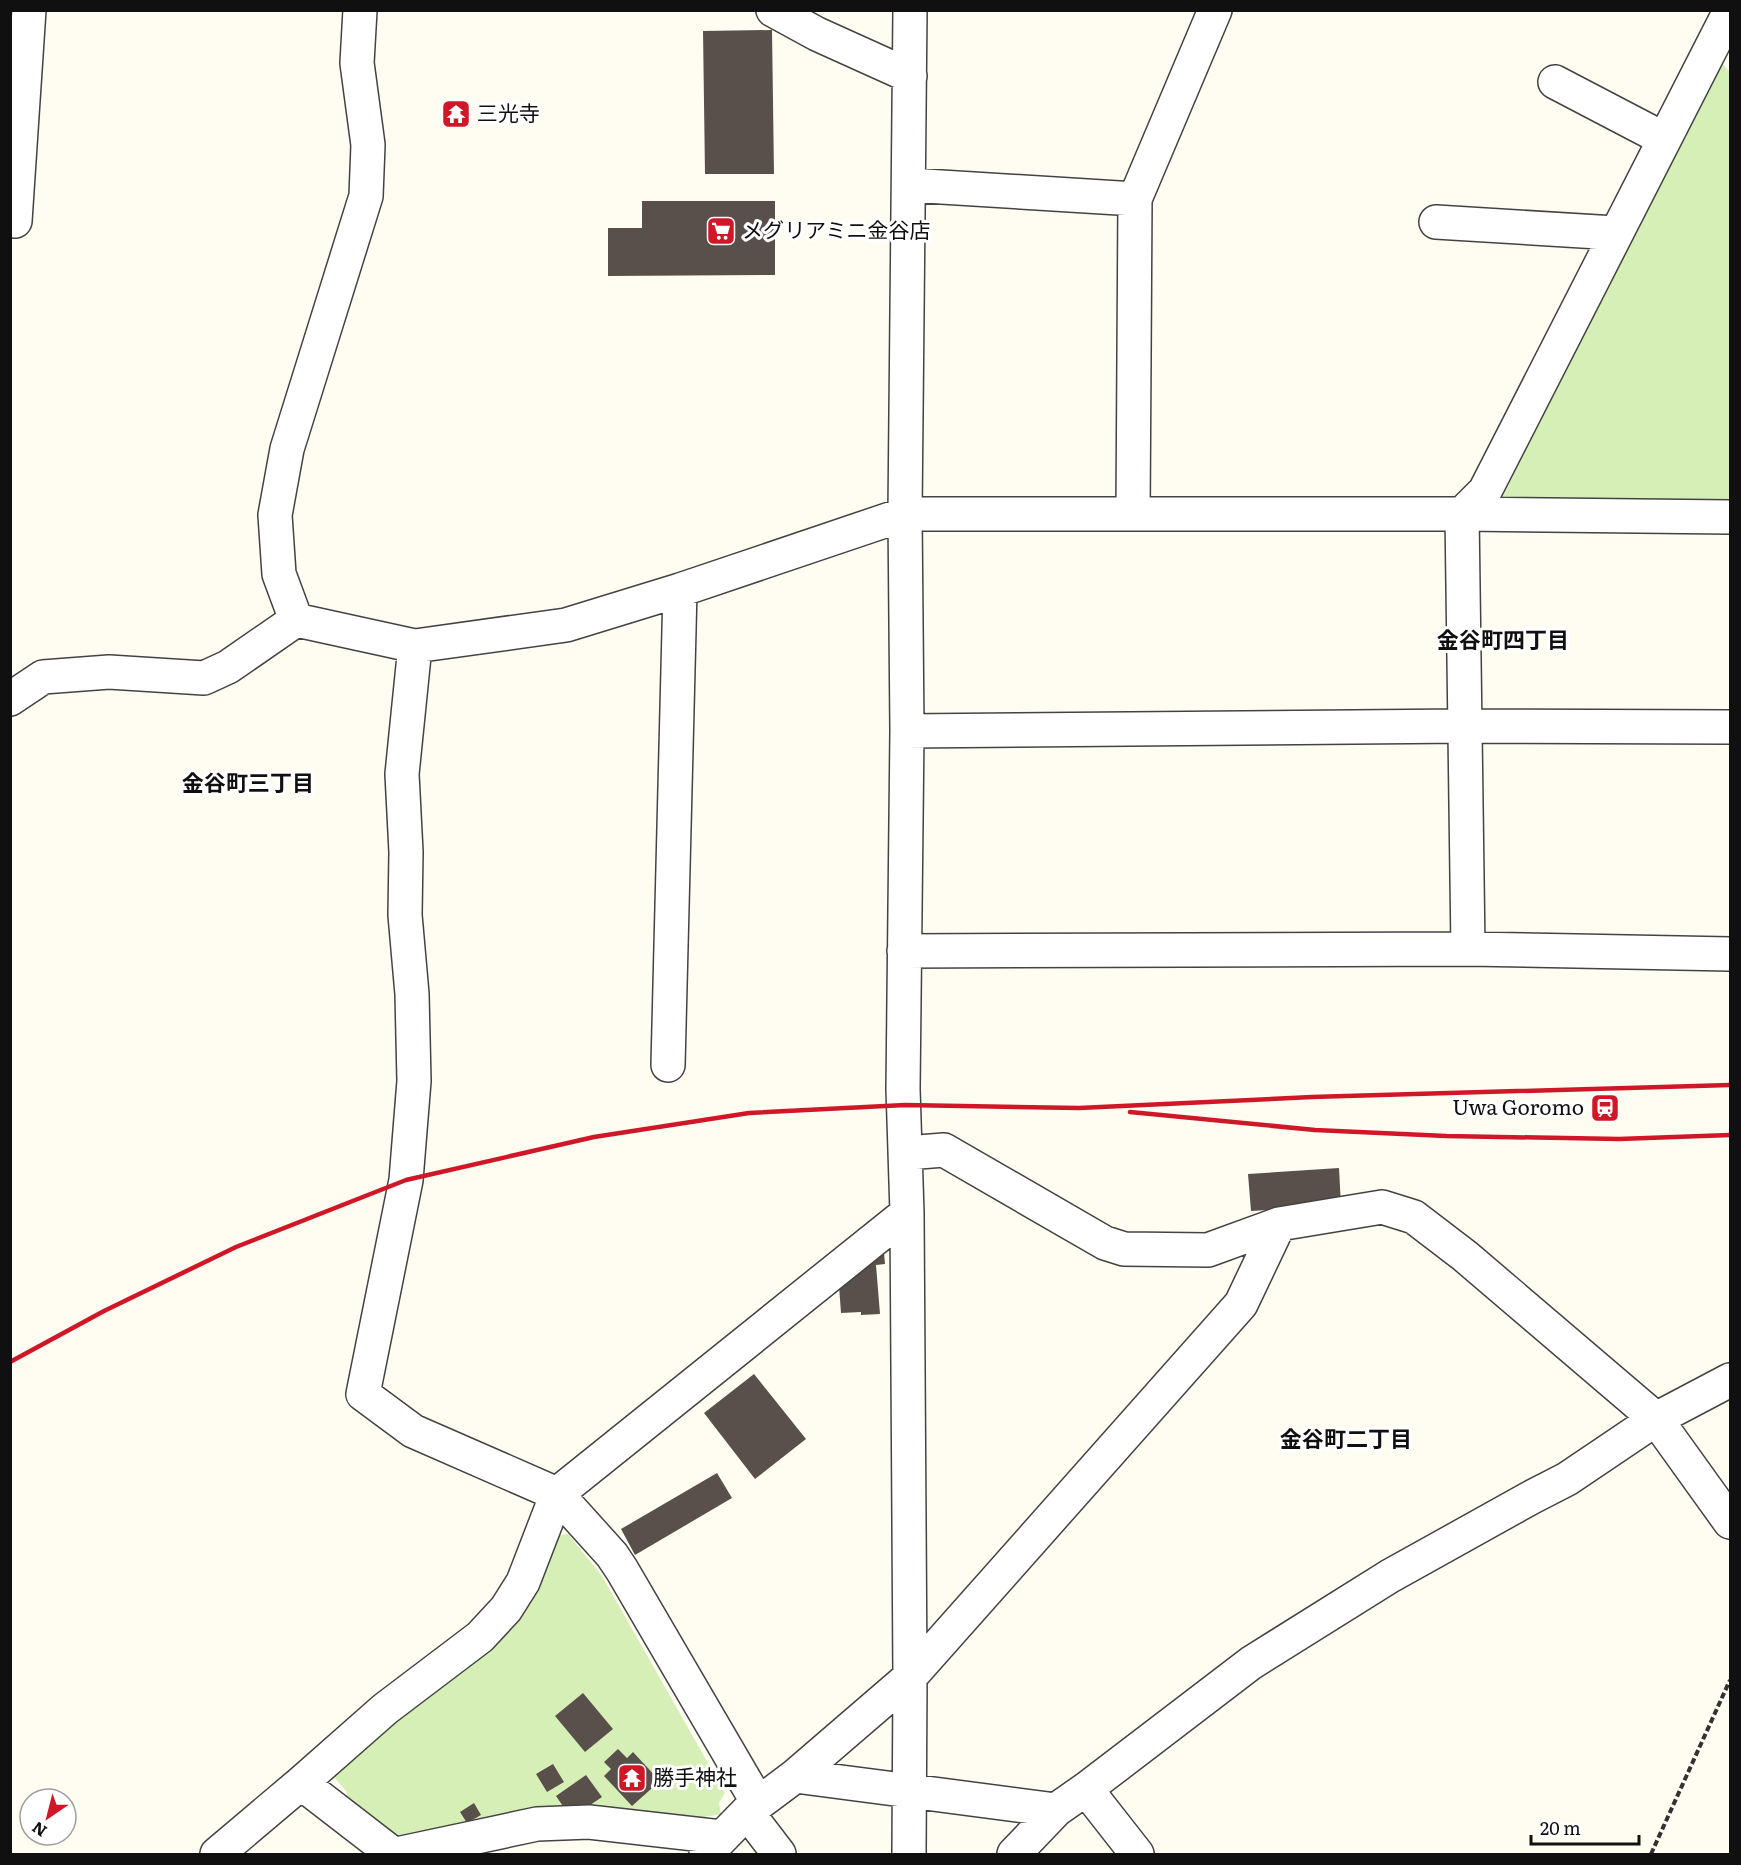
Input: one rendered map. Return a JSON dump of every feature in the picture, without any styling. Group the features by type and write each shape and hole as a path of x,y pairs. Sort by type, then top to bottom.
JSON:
{"street":[{"path":"10,220 15,220 29,10"},
{"path":"296,620 279,574 275,515 287,449 366,196 368,145 357,63 360,10"},
{"path":"773,10 817,34 910,76"},
{"path":"909,1854 907,1213 903,1089 910,10"},
{"path":"1133,514 1136,199 1215,10"},
{"path":"1468,949 1462,514 1485,491 1731,10"},
{"path":"1555,82 1664,139"},
{"path":"909,185 1136,199"},
{"path":"1436,222 1615,233"},
{"path":"10,699 44,677 109,672 204,678 228,667 296,620 415,646 566,625 680,590 905,514 1462,514 1731,517"},
{"path":"668,1065 680,590"},
{"path":"415,646 402,774 406,852 405,915 412,994 414,1082 405,1180 363,1394 413,1431 557,1494 612,1555 622,1570 779,1854"},
{"path":"907,731 1464,726 1731,727"},
{"path":"904,951 1468,949 1731,954"},
{"path":"906,1153 944,1150 1105,1243 1124,1249 1208,1250 1279,1224 1382,1207 1414,1217 1465,1256 1656,1419 1731,1522"},
{"path":"217,1854 302,1784 385,1709 480,1637 506,1610 523,1582 557,1494 907,1213"},
{"path":"302,1784 395,1854 537,1824 589,1822 714,1846 753,1807 795,1776 910,1677 1241,1304 1279,1224"},
{"path":"1014,1854 1056,1810 1251,1663 1390,1576 1567,1479 1656,1419 1731,1380"},
{"path":"795,1776 1056,1810"},
{"path":"1086,1789 1137,1854"}],"path":[{"path":"1651,1854 1731,1680"}],"green space":[{"path":"1717,58 1730,72 1730,505 1500,503"},
{"path":"568,1534 602,1576 725,1793 719,1803 721,1814 693,1819 400,1850 346,1803 347,1792 332,1775 559,1535"}],"building":[{"path":"772,30 774,174 705,174 703,31"},
{"path":"642,201 775,201 775,275 608,276 608,228 642,228"},
{"path":"1339,1168 1341,1206 1251,1211 1248,1174"},
{"path":"881,1251 884,1253 885,1264 876,1265 880,1314 841,1313 839,1286"},
{"path":"754,1374 806,1439 755,1479 704,1413"},
{"path":"717,1473 732,1498 635,1555 621,1529"},
{"path":"583,1693 613,1729 585,1752 555,1716"},
{"name":"勝手神社","path":"618,1749 627,1758 633,1752 660,1781 632,1806 604,1776 611,1769 604,1762"},
{"path":"553,1764 564,1782 547,1792 536,1774"},
{"path":"586,1775 602,1797 571,1818 556,1796"},
{"path":"474,1803 481,1815 467,1823 460,1812"}],"railway":[{"path":"10,1362 104,1311 236,1247 406,1180 594,1137 749,1113 905,1105 1079,1108 1312,1097 1730,1085"},
{"path":"1130,1112 1315,1130 1446,1136 1619,1139 1730,1135"}],"place":[{"name":"三光寺","path":"456,114"},
{"name":"メグリアミニ金谷店","path":"721,231"},
{"name":"Uwa Goromo","path":"1605,1108"},
{"name":"勝手神社","path":"632,1778"}],"district":[{"name":"金谷町四丁目","path":"1503,640"},
{"name":"金谷町三丁目","path":"248,783"},
{"name":"金谷町二丁目","path":"1346,1439"}]}
